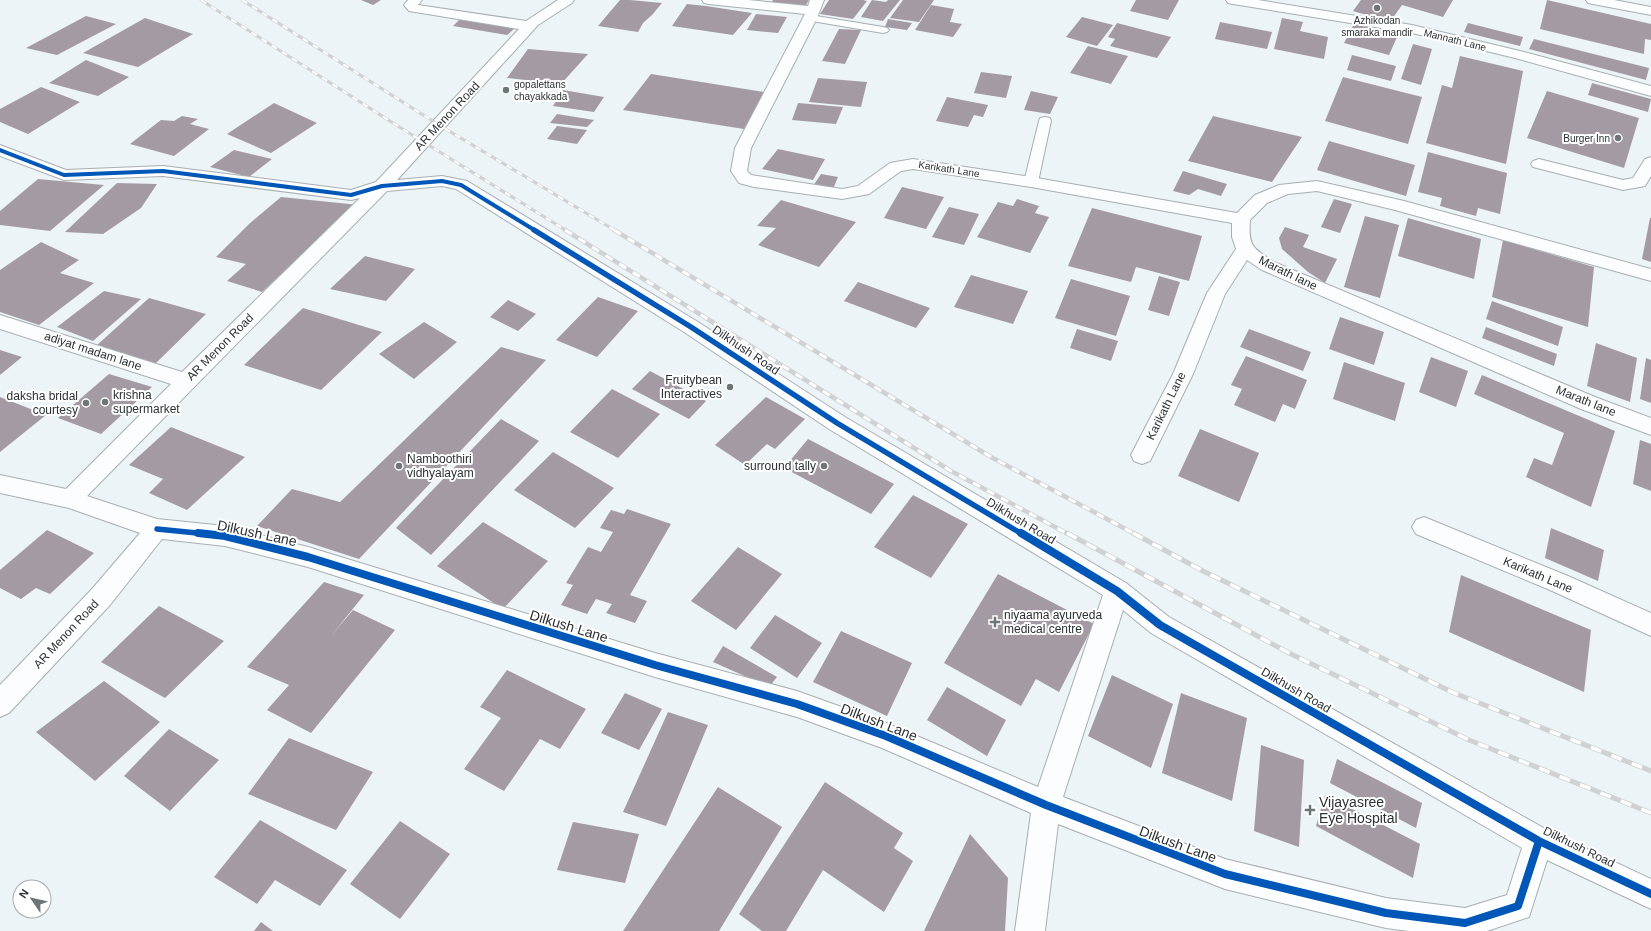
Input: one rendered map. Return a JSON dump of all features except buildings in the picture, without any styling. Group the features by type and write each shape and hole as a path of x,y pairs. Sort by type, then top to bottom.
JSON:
{"street":[{"path":"415,0 411,5 414,8 530,26"},
{"name":"AR Menon Road","path":"70,499 105,462 382,186 530,26 567,0"},
{"path":"709,0 813,10"},
{"name":"Mannath Lane","path":"1233,0 1412,29 1519,55 1651,91"},
{"path":"1593,0 1651,11"},
{"name":"Karikath Lane","path":"813,10 743,148 739,171 745,179 760,183 842,194 863,190 896,167 914,164 1031,182 1241,219"},
{"name":"Dilkhush Road","path":"0,150 64,175 163,171 351,195 382,186 442,181 461,185 691,327 837,423 1117,591 1160,625 1539,841 1651,894"},
{"path":"1539,164 1623,185 1639,182 1650,166"},
{"path":"1241,219 1261,199 1285,189 1317,186 1398,205 1651,275"},
{"name":"Marath lane","path":"1241,219 1239,235 1244,250 1268,266 1588,403 1651,427"},
{"name":"Karikath Lane","path":"1142,455 1183,374 1216,293 1244,250"},
{"name":"adiyat madam lane","path":"0,322 186,381"},
{"path":"0,484 70,499 157,529"},
{"name":"Karikath Lane","path":"1424,527 1651,625"},
{"name":"AR Menon Road","path":"0,704 100,597 157,529"},
{"name":"Dilkush Lane","path":"157,529 225,536 308,557 655,665 797,704 886,736 1046,805 1225,874 1386,913 1465,923 1518,906 1539,841"},
{"path":"1030,931 1046,805 1117,591"}],"lane":[{"path":"813,10 883,30"},
{"path":"1031,182 1045,121"}],"railway":[{"path":"201,0 393,123 567,231"},
{"path":"242,0 439,125 616,231"},
{"path":"565,230 951,471 1068,534"},
{"path":"614,230 991,457 1135,534"},
{"path":"1067,533 1289,653 1469,740 1651,813"},
{"path":"1133,533 1203,571 1454,693 1651,771"}],"cycle path":[{"path":"0,150 64,175 163,171 351,195 382,186 442,181 461,185 691,327 837,423 1117,591 1160,625 1539,841 1651,894"},
{"path":"157,529 225,536 308,557 655,665 797,704 886,736 1046,805 1225,874 1386,913 1465,923 1518,906 1539,841"}],"place":[{"name":"Azhikodan smaraka mandir","path":"1377,8"},
{"name":"gopalettans chayakkada","path":"506,90"},
{"name":"Burger Inn","path":"1618,138"},
{"name":"Fruitybean Interactives","path":"730,387"},
{"name":"krishna supermarket","path":"105,402"},
{"name":"daksha bridal courtesy","path":"86,403"},
{"name":"Namboothiri vidhyalayam","path":"399,466"},
{"name":"surround tally","path":"824,466"},
{"name":"niyaama ayurveda medical centre","path":"995,622"},
{"name":"Vijayasree Eye Hospital","path":"1310,810"}]}
